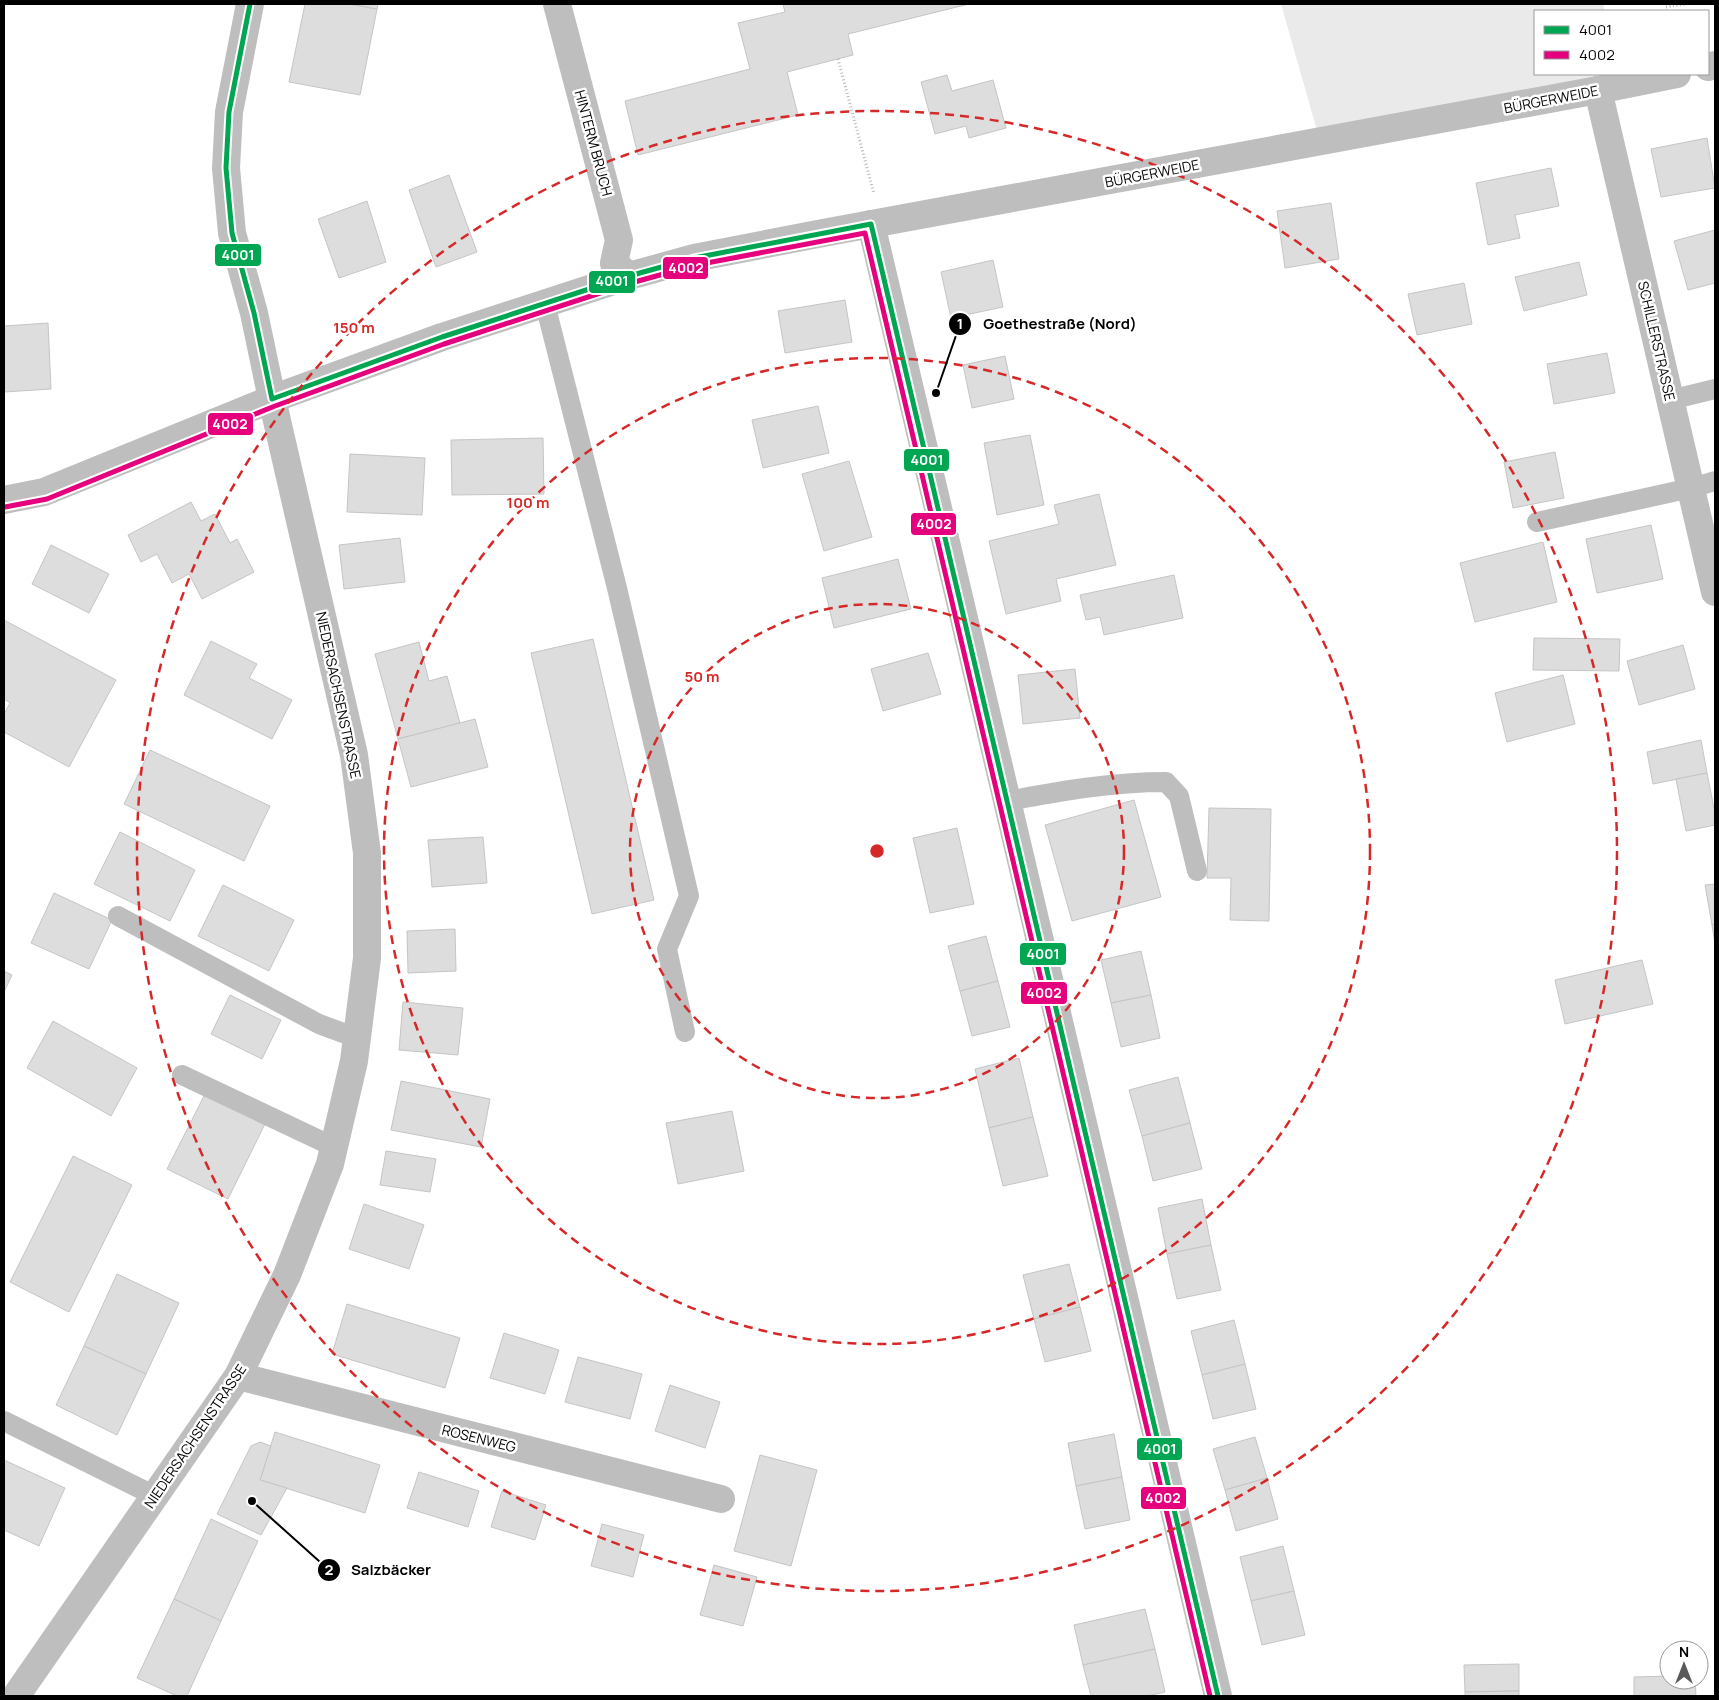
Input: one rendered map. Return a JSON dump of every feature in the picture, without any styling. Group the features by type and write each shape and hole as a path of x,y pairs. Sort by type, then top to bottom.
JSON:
{"street":[{"name":"NIEDERSACHSENSTRASSE","path":"13,1692 155,1496 238,1376 288,1275 330,1164 354,1061 367,958 367,853 356,765 254,313 232,233 226,168 229,112 250,4"},
{"name":"HINTERM BRUCH","path":"557,4 619,240 614,263 629,276"},
{"name":"BÜRGERWEIDE","path":"4,500 44,492 272,399 442,337 629,276 694,258 1672,75"},
{"name":"SCHILLERSTRASSE","path":"1598,90 1670,400 1703,485 1715,592"},
{"path":"876,223 1008,801 1218,1696"},
{"name":"ROSENWEG","path":"238,1376 721,1499"}],"lane":[{"path":"545,304 617,588 689,896 667,949 685,1032"},
{"path":"1670,400 1715,389"},
{"path":"1537,522 1703,485"},
{"path":"1008,801 1094,786 1138,782 1166,782 1179,796 1197,871"},
{"path":"118,916 319,1024 357,1038"},
{"path":"182,1075 334,1147"},
{"path":"4,1421 155,1496"}],"path":[{"path":"1666,7 1685,4"},
{"path":"838,59 876,223"}],"shaded area":[{"path":"1281,4 1603,4 1605,10 1534,10 1534,75 1618,75 1320,141"}],"building":[{"path":"305,4 349,4 377,9 360,95 289,82"},
{"path":"349,4 378,4 377,9"},
{"path":"783,4 969,4 848,34 853,55 787,72 798,115 638,155 625,101 750,69 738,23 785,12"},
{"path":"947,75 952,91 993,80 1006,128 969,138 966,126 935,134 921,82"},
{"path":"1707,138 1715,188 1661,197 1651,149"},
{"path":"1551,168 1559,206 1515,215 1520,238 1488,245 1476,183"},
{"path":"449,175 477,252 436,267 409,190"},
{"path":"367,201 386,262 339,278 318,219"},
{"path":"1331,203 1339,259 1285,268 1277,211"},
{"path":"1715,230 1715,283 1688,290 1674,241"},
{"path":"993,260 1003,307 951,318 941,272"},
{"path":"1579,262 1587,295 1524,311 1515,277"},
{"path":"1464,283 1472,324 1417,335 1408,294"},
{"path":"845,300 852,342 785,353 778,311"},
{"path":"48,323 51,389 4,392 4,326"},
{"path":"1607,353 1615,393 1554,404 1547,364"},
{"path":"1005,356 1014,399 972,408 963,365"},
{"path":"818,406 829,453 763,468 752,420"},
{"path":"1030,435 1044,505 997,515 984,443"},
{"path":"543,438 544,494 452,495 451,440"},
{"path":"1555,452 1564,498 1513,508 1504,462"},
{"path":"350,454 425,458 422,515 347,512"},
{"path":"849,461 872,537 824,551 802,474"},
{"path":"1099,494 1116,565 1056,579 1061,601 1006,614 989,541 1059,524 1054,505"},
{"path":"191,502 201,521 215,514 230,543 237,539 254,572 202,599 189,574 172,583 157,554 141,562 128,535"},
{"path":"1651,525 1663,579 1597,593 1586,539"},
{"path":"400,538 405,582 344,589 339,545"},
{"path":"1543,542 1557,602 1475,622 1460,563"},
{"path":"51,545 109,574 89,613 32,584"},
{"path":"898,559 911,609 834,628 822,578"},
{"path":"1174,575 1183,618 1104,635 1100,617 1086,620 1080,595"},
{"path":"4,620 116,680 69,767 4,732 4,714 10,703 4,699"},
{"path":"1534,638 1620,639 1619,671 1533,670"},
{"path":"593,639 654,900 592,914 531,653"},
{"path":"211,641 257,664 249,678 292,700 272,739 184,695"},
{"path":"419,642 429,681 447,676 460,723 398,739 375,654"},
{"path":"1683,645 1695,689 1639,705 1627,661"},
{"path":"928,653 941,694 883,711 871,669"},
{"path":"1075,669 1080,718 1023,724 1018,675"},
{"path":"1563,675 1575,724 1507,742 1495,693"},
{"path":"475,719 488,767 411,787 398,739"},
{"path":"1701,740 1707,773 1653,784 1647,752"},
{"path":"150,750 270,806 244,861 124,804"},
{"path":"1707,773 1715,813 1715,825 1686,831 1676,779"},
{"path":"1134,800 1161,897 1072,921 1045,825"},
{"path":"1209,808 1271,809 1269,921 1230,920 1231,878 1207,878"},
{"path":"957,828 974,904 930,913 913,838"},
{"path":"120,832 195,870 170,921 94,884"},
{"path":"483,837 487,883 432,887 428,840"},
{"path":"1715,884 1715,924 1712,925 1705,885"},
{"path":"223,885 294,920 269,971 198,936"},
{"path":"54,893 112,920 89,969 31,943"},
{"path":"1715,924 1715,944 1712,925"},
{"path":"455,929 456,971 408,973 407,931"},
{"path":"986,936 998,981 960,991 948,946"},
{"path":"1141,951 1151,995 1111,1003 1101,960"},
{"path":"1642,960 1653,1004 1565,1024 1555,980"},
{"path":"4,971 12,975 4,992"},
{"path":"998,981 1010,1027 972,1036 960,991"},
{"path":"230,995 281,1020 262,1059 211,1034"},
{"path":"1151,995 1160,1038 1121,1047 1111,1003"},
{"path":"403,1002 463,1008 458,1055 399,1050"},
{"path":"53,1021 137,1068 111,1116 27,1068"},
{"path":"1019,1058 1033,1117 989,1128 975,1069"},
{"path":"1178,1077 1190,1123 1142,1136 1129,1090"},
{"path":"401,1081 490,1099 481,1147 391,1130"},
{"path":"205,1094 265,1124 228,1199 167,1169"},
{"path":"732,1111 744,1171 678,1184 666,1123"},
{"path":"1033,1117 1048,1176 1003,1186 989,1128"},
{"path":"1190,1123 1202,1169 1153,1181 1142,1136"},
{"path":"386,1151 436,1159 430,1192 380,1185"},
{"path":"73,1156 132,1185 69,1312 10,1282"},
{"path":"1202,1199 1211,1245 1167,1254 1158,1208"},
{"path":"364,1204 424,1225 409,1269 349,1249"},
{"path":"1211,1245 1221,1290 1177,1299 1167,1254"},
{"path":"1069,1264 1080,1307 1034,1319 1023,1275"},
{"path":"117,1274 179,1303 146,1374 84,1346"},
{"path":"347,1304 460,1338 445,1388 332,1354"},
{"path":"1080,1307 1091,1351 1045,1362 1034,1319"},
{"path":"1234,1320 1245,1364 1202,1375 1191,1331"},
{"path":"504,1333 559,1350 545,1394 490,1378"},
{"path":"84,1346 146,1374 117,1435 56,1405"},
{"path":"578,1357 642,1374 630,1419 565,1402"},
{"path":"1245,1364 1256,1409 1213,1419 1202,1375"},
{"path":"670,1385 720,1402 705,1448 655,1431"},
{"path":"275,1432 380,1465 365,1513 260,1480"},
{"path":"1114,1434 1122,1477 1076,1486 1068,1443"},
{"path":"1255,1437 1267,1478 1225,1490 1213,1449"},
{"path":"260,1442 271,1446 260,1480 287,1488 261,1535 217,1514 251,1446"},
{"path":"760,1455 817,1470 791,1566 734,1551"},
{"path":"4,1460 65,1488 39,1546 4,1530"},
{"path":"419,1472 479,1491 468,1527 407,1508"},
{"path":"1122,1477 1130,1520 1085,1529 1076,1486"},
{"path":"1267,1478 1278,1519 1236,1531 1225,1490"},
{"path":"502,1491 546,1505 535,1540 491,1527"},
{"path":"211,1519 258,1541 221,1621 174,1599"},
{"path":"602,1524 644,1535 633,1577 591,1566"},
{"path":"1283,1546 1294,1591 1251,1601 1240,1557"},
{"path":"714,1565 757,1577 743,1626 700,1615"},
{"path":"1294,1591 1305,1635 1262,1645 1251,1601"},
{"path":"174,1599 221,1621 187,1696 177,1696 137,1678"},
{"path":"1145,1609 1155,1649 1083,1665 1074,1625"},
{"path":"1155,1649 1165,1692 1147,1696 1091,1696 1083,1665"},
{"path":"1519,1664 1519,1691 1465,1692 1464,1665"},
{"path":"1659,1676 1659,1690 1696,1690 1696,1696 1634,1696 1634,1677"},
{"path":"1519,1691 1519,1696 1465,1696 1465,1692"}],"transit line":[{"name":"4001","path":"250,4 229,112 226,168 232,233 254,313 272,399 442,337 629,276 694,258 871,224 1218,1696"},
{"name":"4002","path":"5,507 47,499 275,406 444,344 631,283 696,265 865,233 1210,1696"}],"place":[{"name":"Goethestraße (Nord)","path":"936,393"},
{"name":"Salzbäcker","path":"252,1501"}]}
